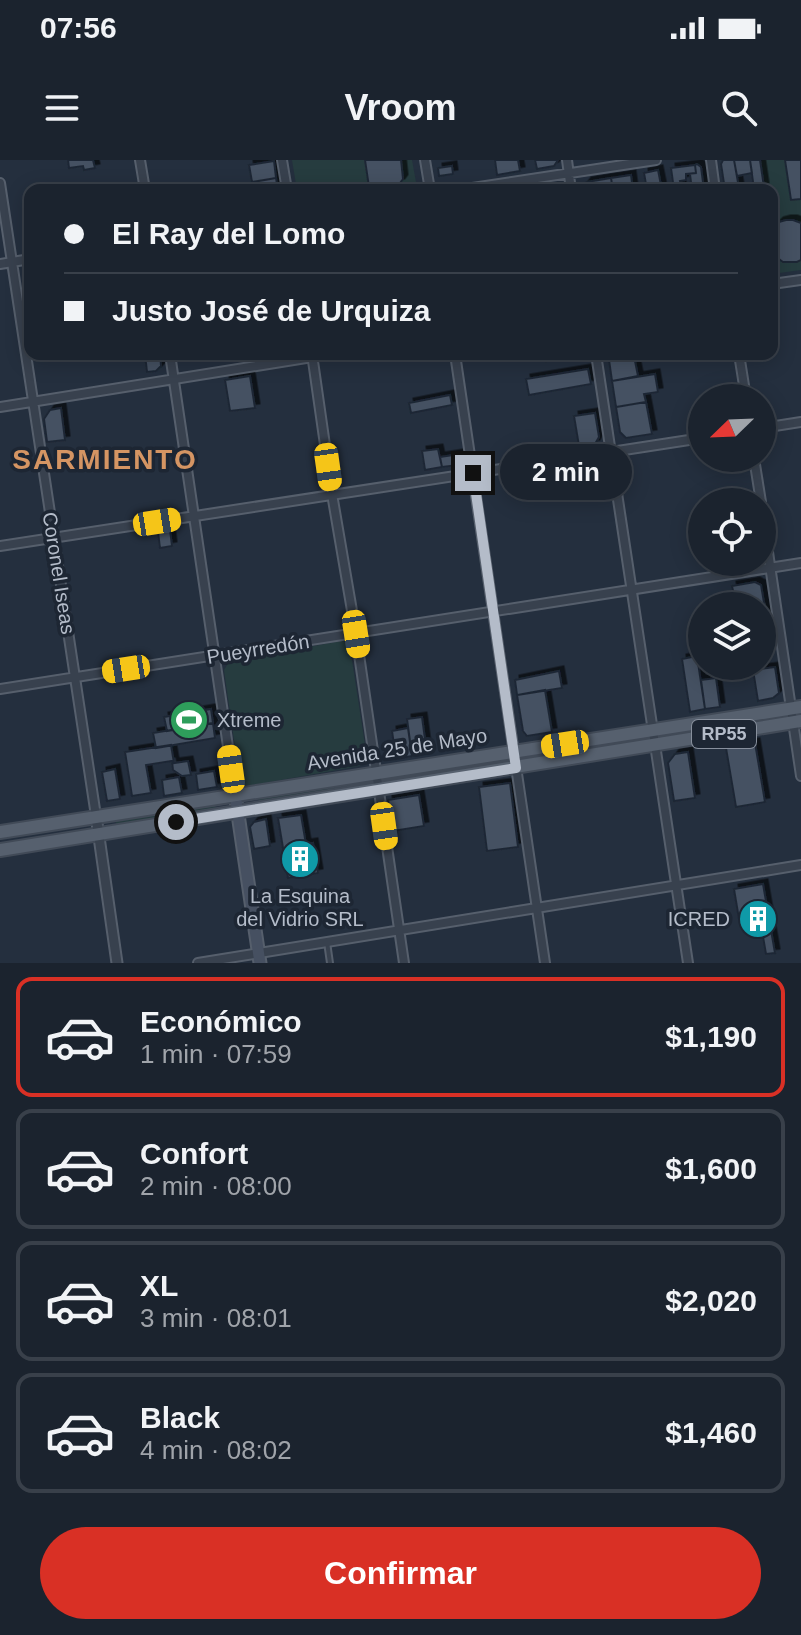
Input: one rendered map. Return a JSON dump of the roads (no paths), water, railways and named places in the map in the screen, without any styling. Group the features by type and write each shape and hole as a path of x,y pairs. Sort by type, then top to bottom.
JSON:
{"main road":[{"name":"Avenida 25 de Mayo","path":"0,832 796,708"},
{"name":"Avenida 25 de Mayo","path":"0,850 797,722"},
{"path":"235,794 259,958"}],"street":[{"path":"140,160 144,184"},
{"path":"282,160 286,184"},
{"path":"425,160 429,184"},
{"path":"567,160 570,184"},
{"path":"498,184 656,160"},
{"path":"711,160 714,184"},
{"name":"Coronel Iseas","path":"0,183 24,346"},
{"path":"0,264 24,260"},
{"path":"778,283 801,280"},
{"name":"Coronel Iseas","path":"26,360 117,963"},
{"path":"171,360 235,794"},
{"path":"0,407 288,360"},
{"path":"313,360 404,963"},
{"path":"456,360 545,963"},
{"path":"597,360 688,963"},
{"path":"740,360 744,384"},
{"path":"776,426 801,422"},
{"path":"0,546 688,440"},
{"name":"Pueyrredón","path":"776,567 801,563"},
{"name":"Pueyrredón","path":"0,689 722,576"},
{"path":"771,576 796,708 801,776"},
{"path":"198,963 259,958 327,942 801,865"}],"lane":[{"path":"327,942 330,963"}],"place":[{"name":"Xtreme","path":"189,720"},
{"name":"La Esquina del Vidrio SRL","path":"300,859"},
{"name":"ICRED","path":"758,919"}],"district":[{"name":"SARMIENTO","path":"105,459"}]}
